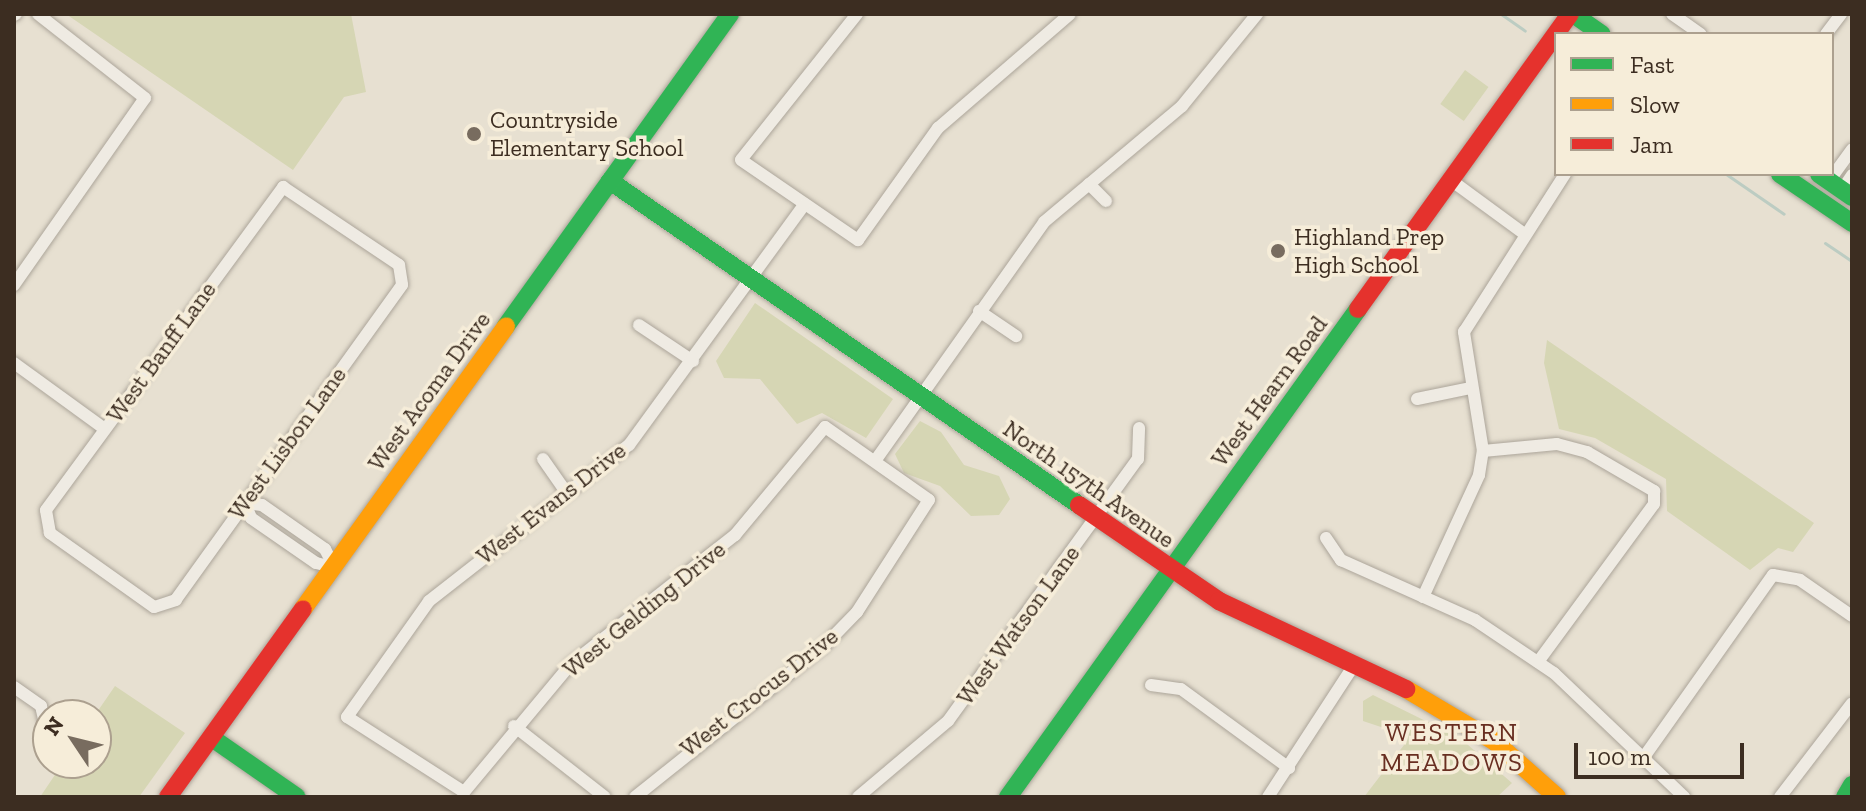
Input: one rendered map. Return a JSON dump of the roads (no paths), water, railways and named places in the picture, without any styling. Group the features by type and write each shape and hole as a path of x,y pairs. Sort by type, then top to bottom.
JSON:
{"street":[{"path":"14,285 145,98 38,14"},
{"name":"West Acoma Drive","path":"168,797 730,14"},
{"path":"857,14 741,160 858,240 938,128 1070,14"},
{"path":"875,461 1044,222 1182,106 1257,14"},
{"path":"1571,14 1599,32"},
{"name":"West Hearn Road","path":"1558,32 1571,14"},
{"path":"1672,14 1698,32"},
{"path":"1828,32 1841,14"},
{"name":"West Hearn Road","path":"1008,797 1554,38"},
{"path":"1839,183 1852,149"},
{"path":"1423,597 1466,514 1483,451 1470,388 1464,332 1523,233 1564,176"},
{"path":"1783,176 1852,223"},
{"name":"North 157th Avenue","path":"610,181 1171,570 1249,620 1354,665 1465,721 1546,793"},
{"path":"1452,181 1523,233"},
{"path":"1089,184 1106,201"},
{"name":"West Banff Lane","path":"165,609 43,522 105,429 283,187 404,275"},
{"name":"West Evans Drive","path":"464,792 347,717 429,601 629,445 753,281 805,204"},
{"name":"West Lisbon Lane","path":"165,609 245,503 404,275"},
{"path":"979,311 1016,336"},
{"path":"639,325 693,361"},
{"path":"14,363 105,429"},
{"path":"1417,399 1470,388"},
{"name":"West Gelding Drive","path":"464,792 514,726 570,665 735,535 825,427 875,461"},
{"name":"West Watson Lane","path":"858,797 948,721 1138,459 1139,428"},
{"path":"1483,451 1557,444 1587,452 1654,491 1654,504 1538,662"},
{"path":"543,459 566,492"},
{"name":"West Crocus Drive","path":"635,797 823,647 857,612 929,500 875,461"},
{"path":"245,503 285,522 325,549 334,567"},
{"path":"245,503 251,518 334,567"},
{"path":"276,535 285,522"},
{"path":"1326,538 1341,560 1475,620 1538,662 1684,797"},
{"path":"1644,757 1780,571 1852,616"},
{"path":"1268,797 1354,665"},
{"path":"1151,685 1181,689 1289,768"},
{"path":"14,687 32,700"},
{"path":"1780,797 1852,703"},
{"path":"514,726 605,797"},
{"path":"212,738 297,797"},
{"path":"1845,797 1852,785"}],"waterway":[{"path":"1501,14 1525,31"},
{"path":"1729,176 1784,214"},
{"path":"1825,243 1852,261"}],"place":[{"name":"Countryside Elementary School","path":"474,134"},
{"name":"Highland Prep High School","path":"1278,251"}],"district":[{"name":"WESTERN MEADOWS","path":"1452,748"}]}
